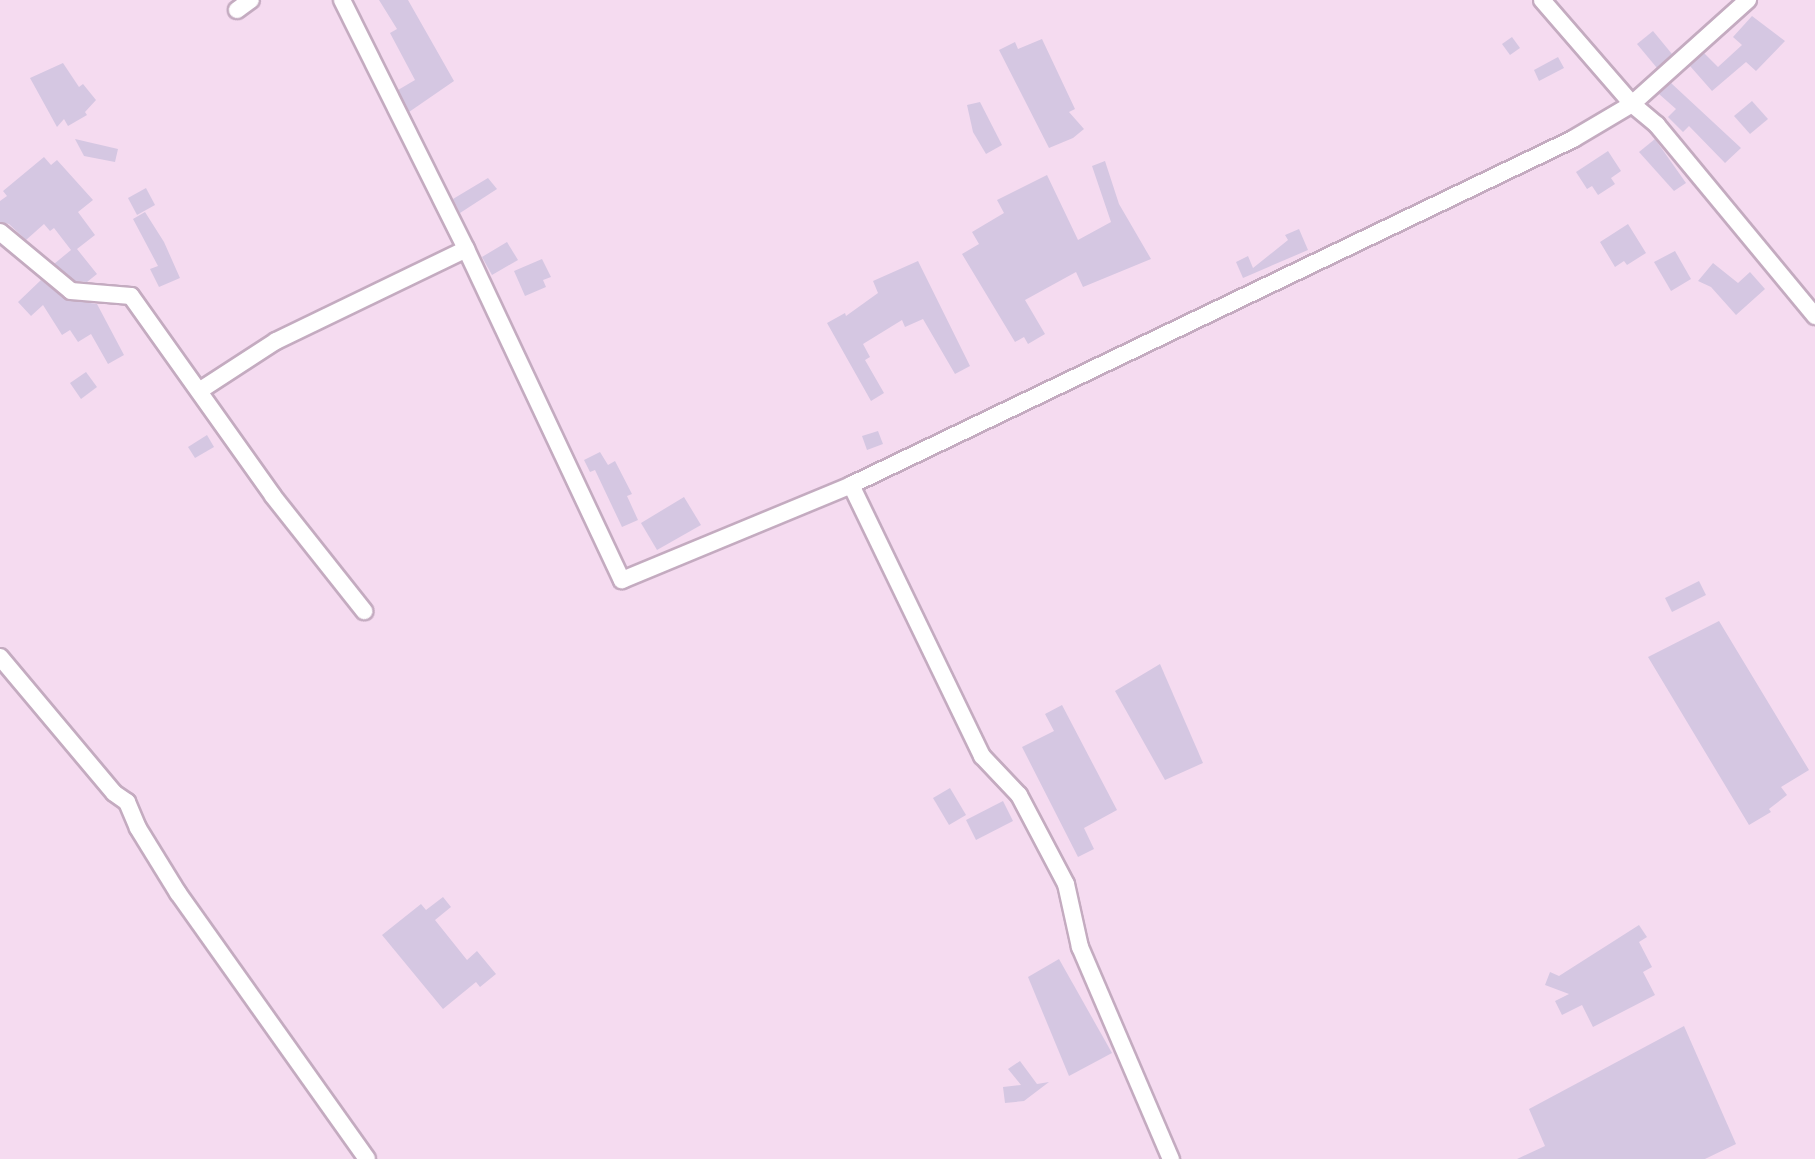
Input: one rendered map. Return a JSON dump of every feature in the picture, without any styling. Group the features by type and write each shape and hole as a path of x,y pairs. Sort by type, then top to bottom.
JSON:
{"street":[{"path":"342,0 466,249 621,580 851,485 1573,139 1632,104 1748,0"},
{"path":"1542,0 1632,104 1657,125 1815,316"},
{"path":"0,232 71,291 131,296 273,496 364,611"},
{"path":"199,391 276,341 466,249"},
{"path":"851,485 982,756 1019,795 1066,884 1080,946 1171,1159"},
{"path":"0,657 114,793 127,802 138,828 178,893 367,1159"}],"building":[{"path":"379,0 408,0 454,81 409,112 398,90 415,80 390,33 397,29"},
{"path":"1752,16 1785,41 1756,71 1746,62 1712,91 1690,66 1704,53 1718,67 1742,45 1733,37"},
{"path":"1653,31 1672,54 1657,68 1637,44"},
{"path":"1512,37 1520,48 1510,55 1502,44"},
{"path":"1042,39 1075,109 1069,112 1084,129 1073,138 1049,148 999,50 1015,42 1018,49"},
{"path":"1558,57 1564,68 1539,81 1534,70"},
{"path":"63,63 79,87 83,84 96,100 85,112 87,115 68,126 64,119 57,127 30,78"},
{"path":"1671,83 1741,148 1725,163 1689,126 1683,132 1668,117 1676,109 1659,94"},
{"path":"1752,101 1768,119 1750,134 1734,116"},
{"path":"980,102 1002,145 986,154 973,132 967,105"},
{"path":"75,139 118,149 115,162 84,156"},
{"path":"1655,139 1686,183 1674,191 1639,152"},
{"path":"1608,151 1621,171 1611,178 1615,184 1598,195 1592,186 1587,189 1576,172"},
{"path":"44,157 51,165 57,160 93,200 78,212 95,235 77,249 97,274 87,282 75,281 54,264 71,250 54,228 50,231 44,224 26,240 9,224 0,222 0,201 7,196 3,191"},
{"path":"1105,161 1119,204 1151,259 1083,287 1076,272 1025,300 1045,334 1028,344 1024,337 1015,342 962,254 979,244 972,232 1004,213 997,200 1047,175 1078,240 1111,222 1092,166"},
{"path":"488,178 497,189 460,213 453,199"},
{"path":"146,188 155,205 137,215 128,198"},
{"path":"145,212 164,242 180,278 159,287 150,269 158,266 133,219"},
{"path":"1628,224 1646,253 1627,265 1624,261 1615,267 1600,242"},
{"path":"1299,229 1308,250 1243,278 1236,262 1248,256 1253,268 1288,240 1285,235"},
{"path":"507,242 518,260 492,275 482,257"},
{"path":"1675,251 1691,279 1671,291 1654,262"},
{"path":"542,259 551,277 543,280 546,287 525,296 514,271"},
{"path":"918,261 970,366 955,374 923,319 905,327 902,320 863,344 870,357 865,360 884,393 871,401 827,323 845,313 846,316 878,293 873,281"},
{"path":"1713,263 1738,283 1750,272 1765,289 1736,315 1711,287 1698,281"},
{"path":"41,280 65,299 97,304 124,355 108,364 91,334 78,342 70,330 62,335 43,305 31,316 18,302"},
{"path":"86,372 97,387 81,399 70,383"},
{"path":"878,431 883,444 867,450 862,436"},
{"path":"207,435 214,447 195,458 188,447"},
{"path":"600,452 608,465 615,461 632,494 627,496 638,520 622,527 595,470 590,472 584,460"},
{"path":"684,497 701,525 657,550 641,523"},
{"path":"1699,581 1706,595 1672,612 1665,598"},
{"path":"1719,621 1809,770 1781,787 1787,795 1769,809 1771,812 1749,825 1648,657"},
{"path":"1160,664 1203,763 1165,780 1115,691"},
{"path":"1062,705 1117,810 1084,828 1094,849 1078,857 1022,747 1054,731 1045,714"},
{"path":"950,788 966,815 949,825 933,798"},
{"path":"1003,801 1013,821 976,840 966,820"},
{"path":"443,897 451,907 435,920 467,960 477,951 496,974 480,987 476,982 443,1009 382,935 421,904 426,910"},
{"path":"1639,925 1647,937 1639,942 1652,967 1643,972 1655,995 1593,1027 1582,1005 1562,1015 1555,1001 1569,994 1545,985 1550,972 1559,976"},
{"path":"1059,959 1112,1053 1069,1076 1028,977"},
{"path":"1684,1026 1736,1144 1705,1159 1517,1159 1545,1146 1529,1109"},
{"path":"1020,1061 1037,1084 1049,1082 1024,1101 1005,1103 1003,1087 1021,1085 1008,1069"}]}
